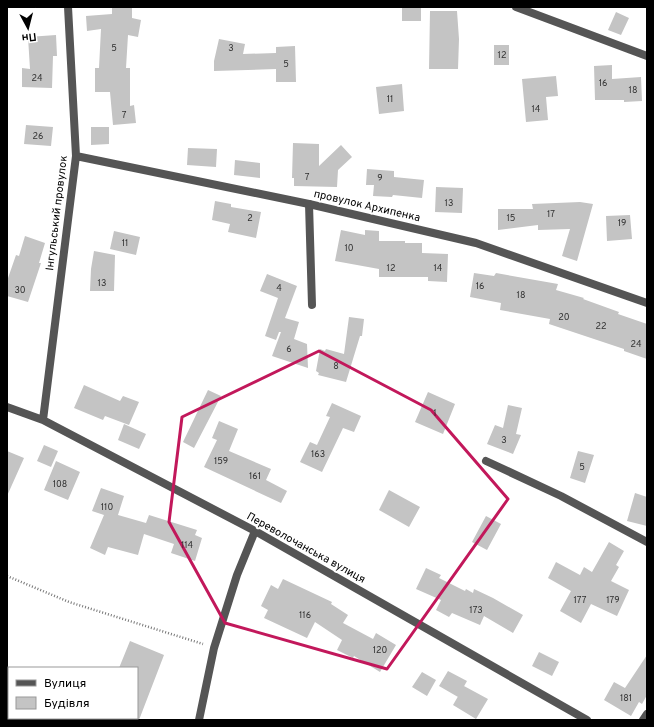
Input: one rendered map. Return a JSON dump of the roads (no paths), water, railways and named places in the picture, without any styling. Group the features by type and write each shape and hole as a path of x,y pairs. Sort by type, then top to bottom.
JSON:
{"street":[{"name":"Інгульський провулок","path":"43,420 76,156 68,7"},
{"path":"516,7 647,56"},
{"name":"провулок Архипенка","path":"76,156 309,204 476,243 647,302"},
{"path":"309,204 312,305"},
{"name":"Переволочанська вулиця","path":"7,407 43,420 255,531 587,720"},
{"path":"486,461 561,496 647,542"},
{"path":"199,720 214,648 237,575 255,531"},
{"path":"643,720 647,714"}]}
